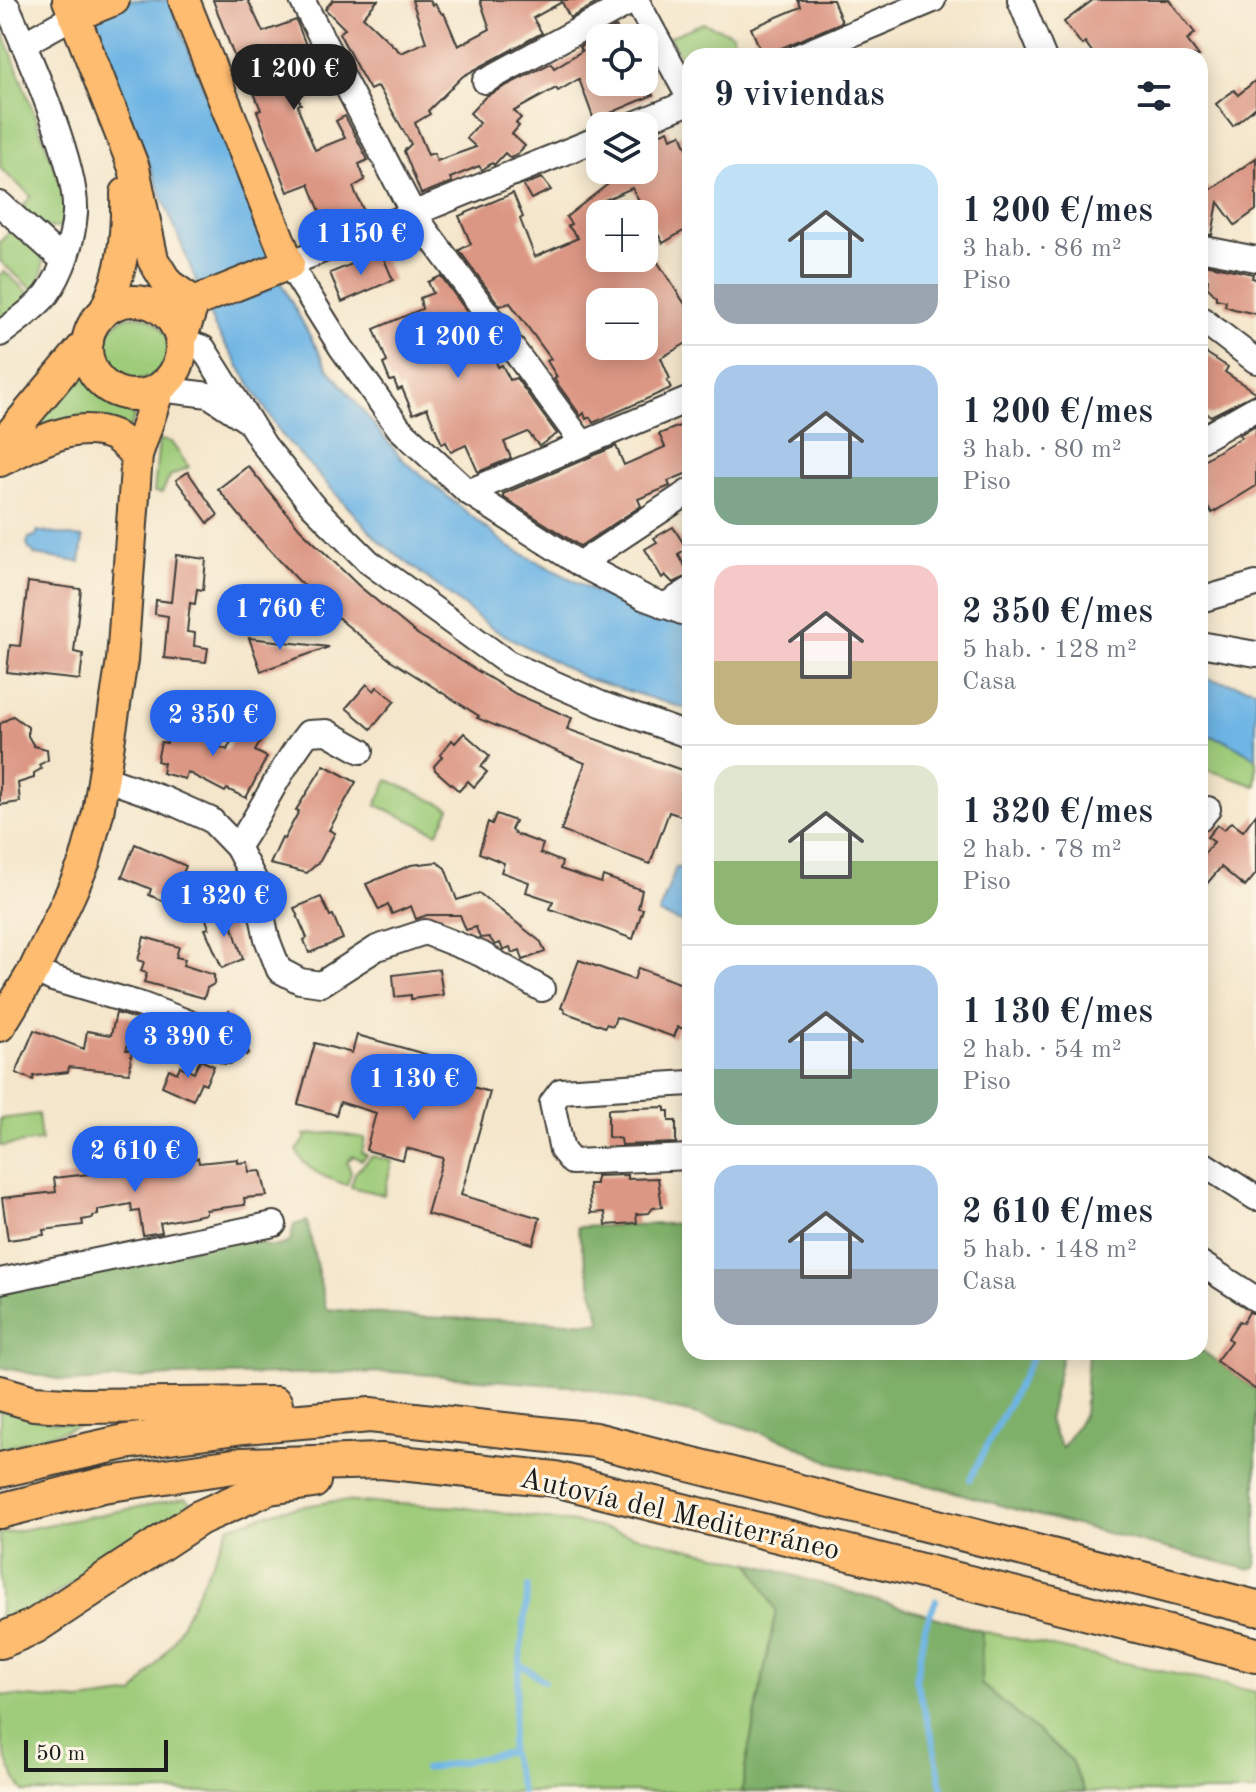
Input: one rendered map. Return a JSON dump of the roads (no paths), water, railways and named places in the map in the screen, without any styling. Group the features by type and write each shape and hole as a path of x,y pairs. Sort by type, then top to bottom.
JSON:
{"highway":[{"path":"0,1393 34,1403 82,1406 297,1403 370,1415"},
{"name":"Autovía del Mediterráneo","path":"0,1470 125,1442 244,1426 370,1415 595,1440 1256,1608"},
{"name":"Autovía del Mediterráneo","path":"0,1511 149,1477 241,1465 381,1461 555,1479 1256,1655"},
{"path":"0,1641 35,1626 199,1518 269,1487 322,1480 407,1480 584,1500 670,1506"}],"main road":[{"path":"181,340 198,300 282,266 184,0"},
{"path":"86,7 118,127 134,168 153,260 168,284 198,300"},
{"path":"105,310 122,302 144,301 165,311 173,321 181,340 181,358 175,373 159,389 140,396 120,394 103,385 91,369 86,350 93,324 105,310 113,293 126,239 127,194 118,127"},
{"path":"0,446 88,341"},
{"path":"0,1026 34,970 85,861 98,813 122,660 137,455 159,389"},
{"path":"0,461 51,437 87,429 115,436 137,455"}],"street":[{"path":"302,0 413,213 583,444"},
{"path":"485,81 635,0 682,85"},
{"path":"818,48 933,0"},
{"path":"1020,0 1040,48"},
{"path":"0,2 8,8 23,44 71,176 75,211 64,261 46,295 0,334"},
{"path":"23,44 86,7"},
{"path":"658,114 682,103"},
{"path":"586,144 282,266 399,428 468,492 580,564 682,612"},
{"path":"0,204 64,261"},
{"path":"1208,250 1256,259"},
{"path":"1208,324 1256,361"},
{"path":"181,340 203,348 264,445 312,505 369,562 433,612 508,663 601,704 682,733"},
{"path":"159,389 209,395 250,422"},
{"path":"468,492 682,402"},
{"path":"1208,435 1256,408"},
{"path":"580,564 682,496"},
{"path":"1208,598 1256,584"},
{"path":"664,606 682,595"},
{"path":"1208,645 1256,654"},
{"path":"237,847 257,819 287,759 308,733 327,732 361,751"},
{"path":"104,778 211,820 237,847 255,881 267,939 279,970 300,981 321,984 377,948 425,932 481,954 542,989"},
{"path":"34,970 206,1029 227,1051"},
{"path":"682,1083 561,1091 552,1103 562,1150 572,1162 682,1157"},
{"path":"1208,1167 1256,1198"},
{"path":"0,1281 274,1224"},
{"path":"1208,1268 1256,1299"}],"water":[{"path":"83,0 169,0 281,283 327,367 402,459 509,547 623,606 682,624 682,708 585,678 493,629 379,541 281,434 215,328"},
{"path":"37,531 83,538 80,562 34,555 27,543 29,538 37,535"},
{"path":"1208,679 1256,689 1256,758 1227,741 1208,735"},
{"path":"676,867 682,869 682,923 659,914"}],"waterway":[{"path":"970,1479 1031,1360"},
{"path":"522,1792 510,1752 528,1587"},
{"path":"936,1600 925,1627 916,1680 943,1792"},
{"path":"520,1664 544,1681"},
{"path":"425,1769 510,1752"}]}
